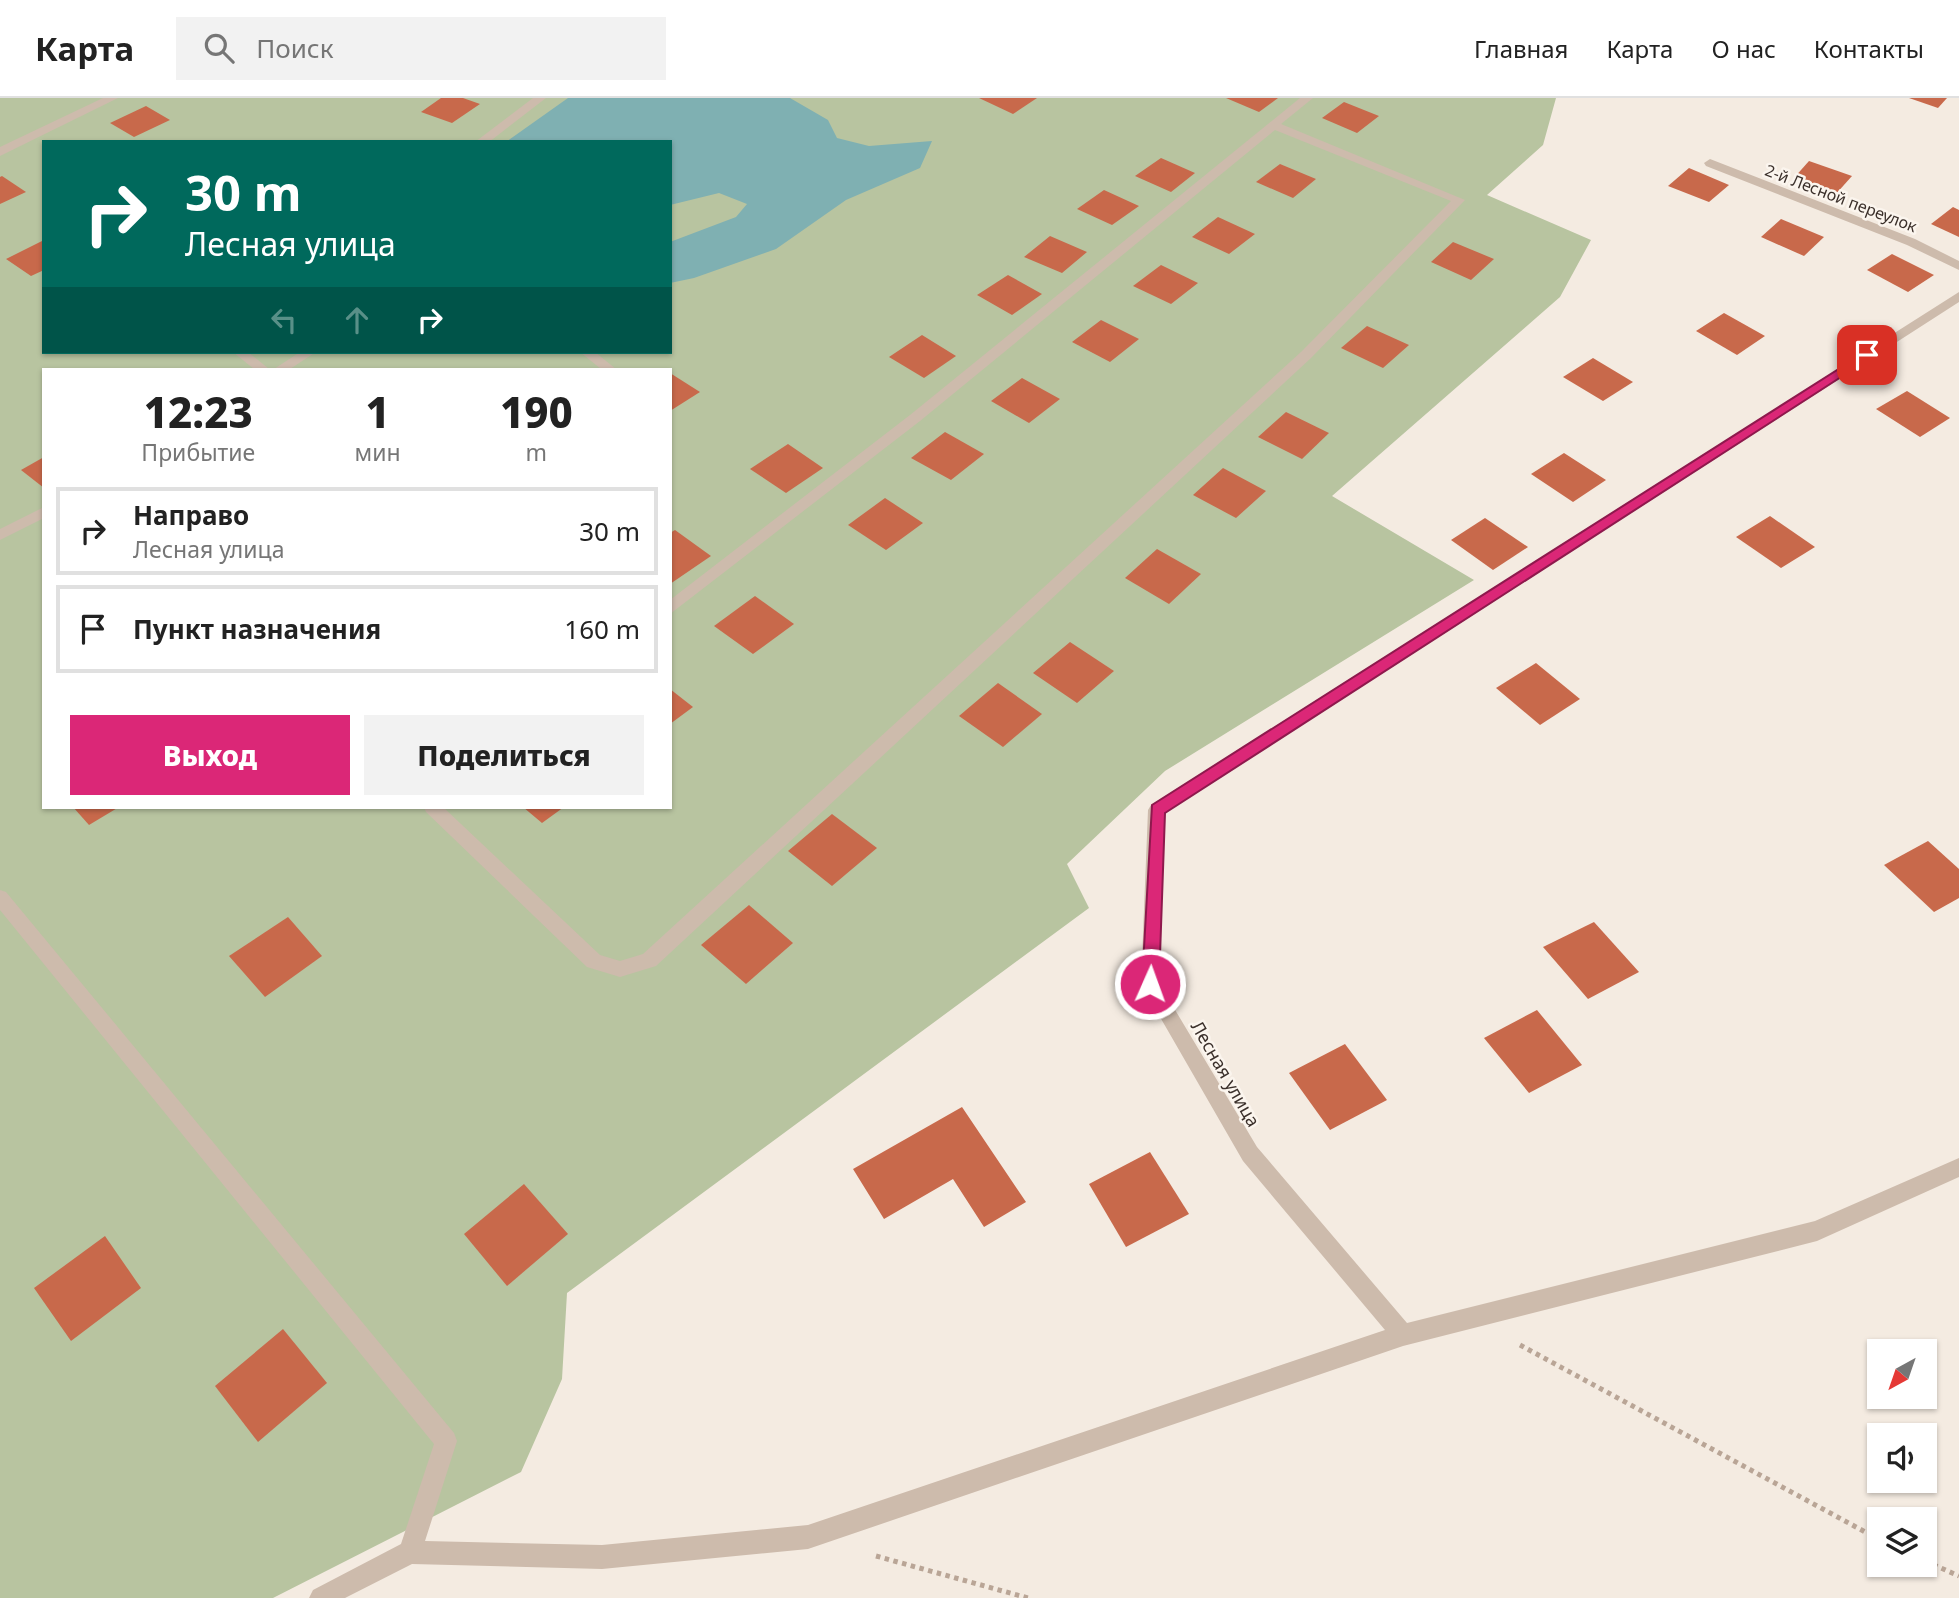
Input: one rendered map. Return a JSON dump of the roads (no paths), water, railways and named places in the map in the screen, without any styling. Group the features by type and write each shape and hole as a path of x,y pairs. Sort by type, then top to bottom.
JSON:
{"street":[{"path":"0,152 112,98"},
{"path":"484,140 540,98"},
{"path":"672,606 915,418 1307,98"},
{"path":"434,809 594,961 621,969 649,960 1306,355 1459,200 1273,125"},
{"name":"2-й Лесной переулок","path":"1710,163 1911,242 1959,266"},
{"name":"Лесная улица","path":"1403,1335 1250,1154 1150,984 1157,810 1959,296"},
{"path":"243,354 261,368"},
{"path":"283,368 306,354"},
{"path":"590,354 608,368"},
{"path":"0,535 42,513"},
{"path":"0,897 446,1441 410,1552"},
{"path":"321,1598 410,1552 602,1557 808,1537 1403,1335 1818,1231 1959,1167"}],"water":[{"path":"568,98 790,98 828,120 837,138 869,146 932,141 920,168 846,200 776,249 694,278 672,283 672,241 736,217 747,204 719,193 672,205 672,140 509,140"}]}
